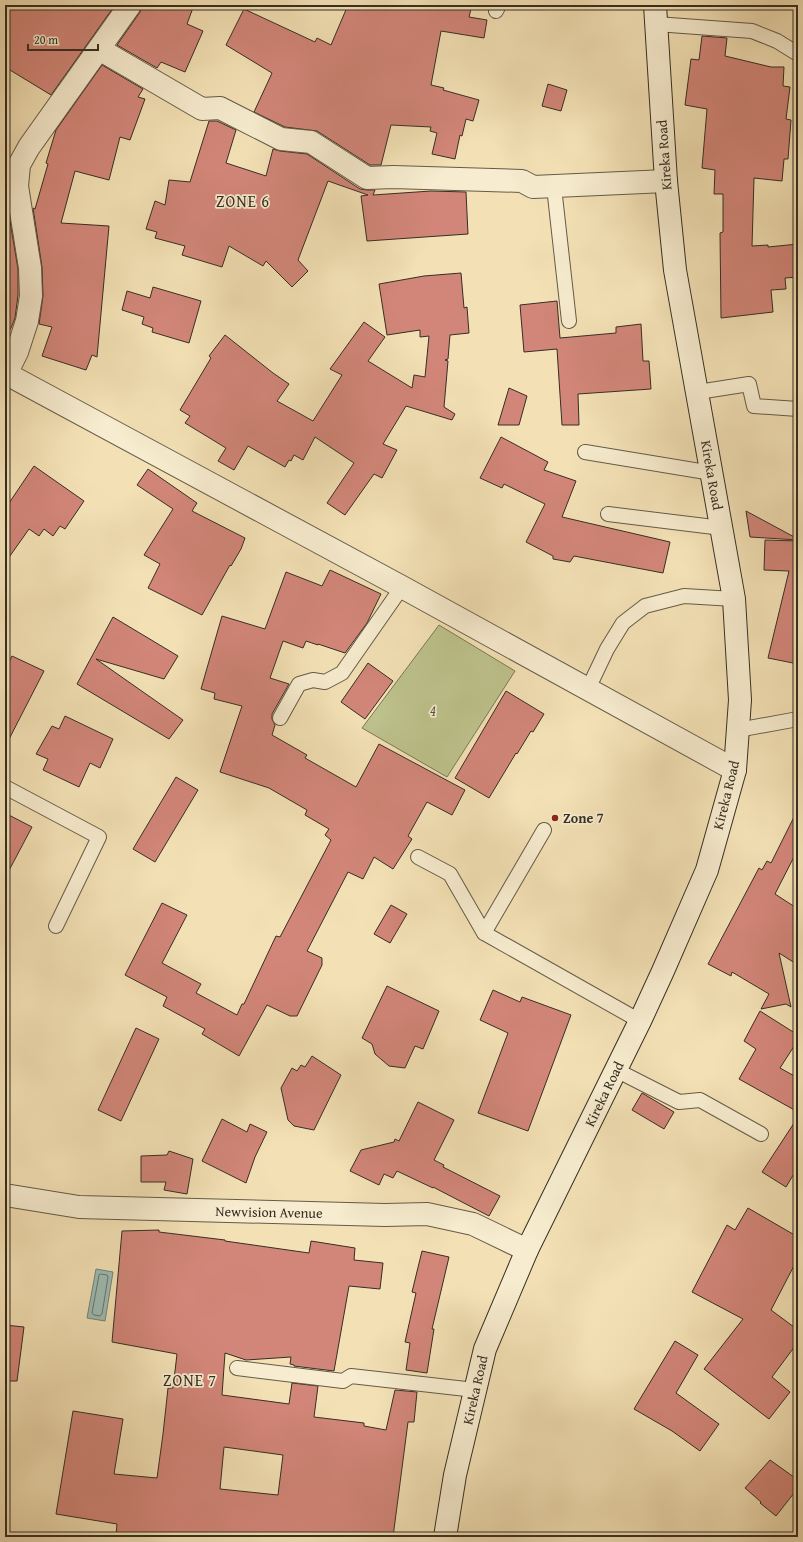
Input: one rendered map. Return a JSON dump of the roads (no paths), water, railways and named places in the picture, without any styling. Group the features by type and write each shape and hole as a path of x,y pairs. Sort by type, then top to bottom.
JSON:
{"street":[{"path":"130,5 29,147 19,165 17,186 30,268 31,296 27,321 6,374 402,587 735,770"},
{"name":"Kireka Road","path":"445,1537 455,1475 485,1349 527,1250 640,1021 707,870 735,770 740,700 734,599 676,270 666,181 655,15"},
{"path":"99,49 202,109 220,108 281,139 311,142 367,178 393,176 522,181 533,187 666,181"},
{"name":"Newvision Avenue","path":"5,1195 79,1207 385,1215 427,1214 473,1224 527,1250"}],"lane":[{"path":"655,15 752,31 777,41 798,54"},
{"path":"554,186 569,321"},
{"path":"698,392 749,384 754,406 798,409"},
{"path":"585,452 712,473"},
{"path":"608,514 722,528"},
{"path":"280,718 299,684 312,680 325,682 342,673 402,587"},
{"path":"588,689 623,623 645,606 684,596 734,599"},
{"path":"738,730 798,719"},
{"path":"5,787 99,837 56,926"},
{"path":"484,933 544,830"},
{"path":"418,857 450,874 484,933 640,1021"},
{"path":"616,1070 679,1102 700,1100 761,1134"},
{"path":"237,1368 343,1381 351,1376 475,1390"}],"water":[{"path":"96,1269 113,1272 105,1321 87,1318"}],"place":[{"name":"Zone 7","path":"555,818"}],"district":[{"name":"ZONE 6","path":"243,201"},
{"name":"ZONE 7","path":"190,1380"}],"park label":[{"name":"4","path":"433,711"}]}
